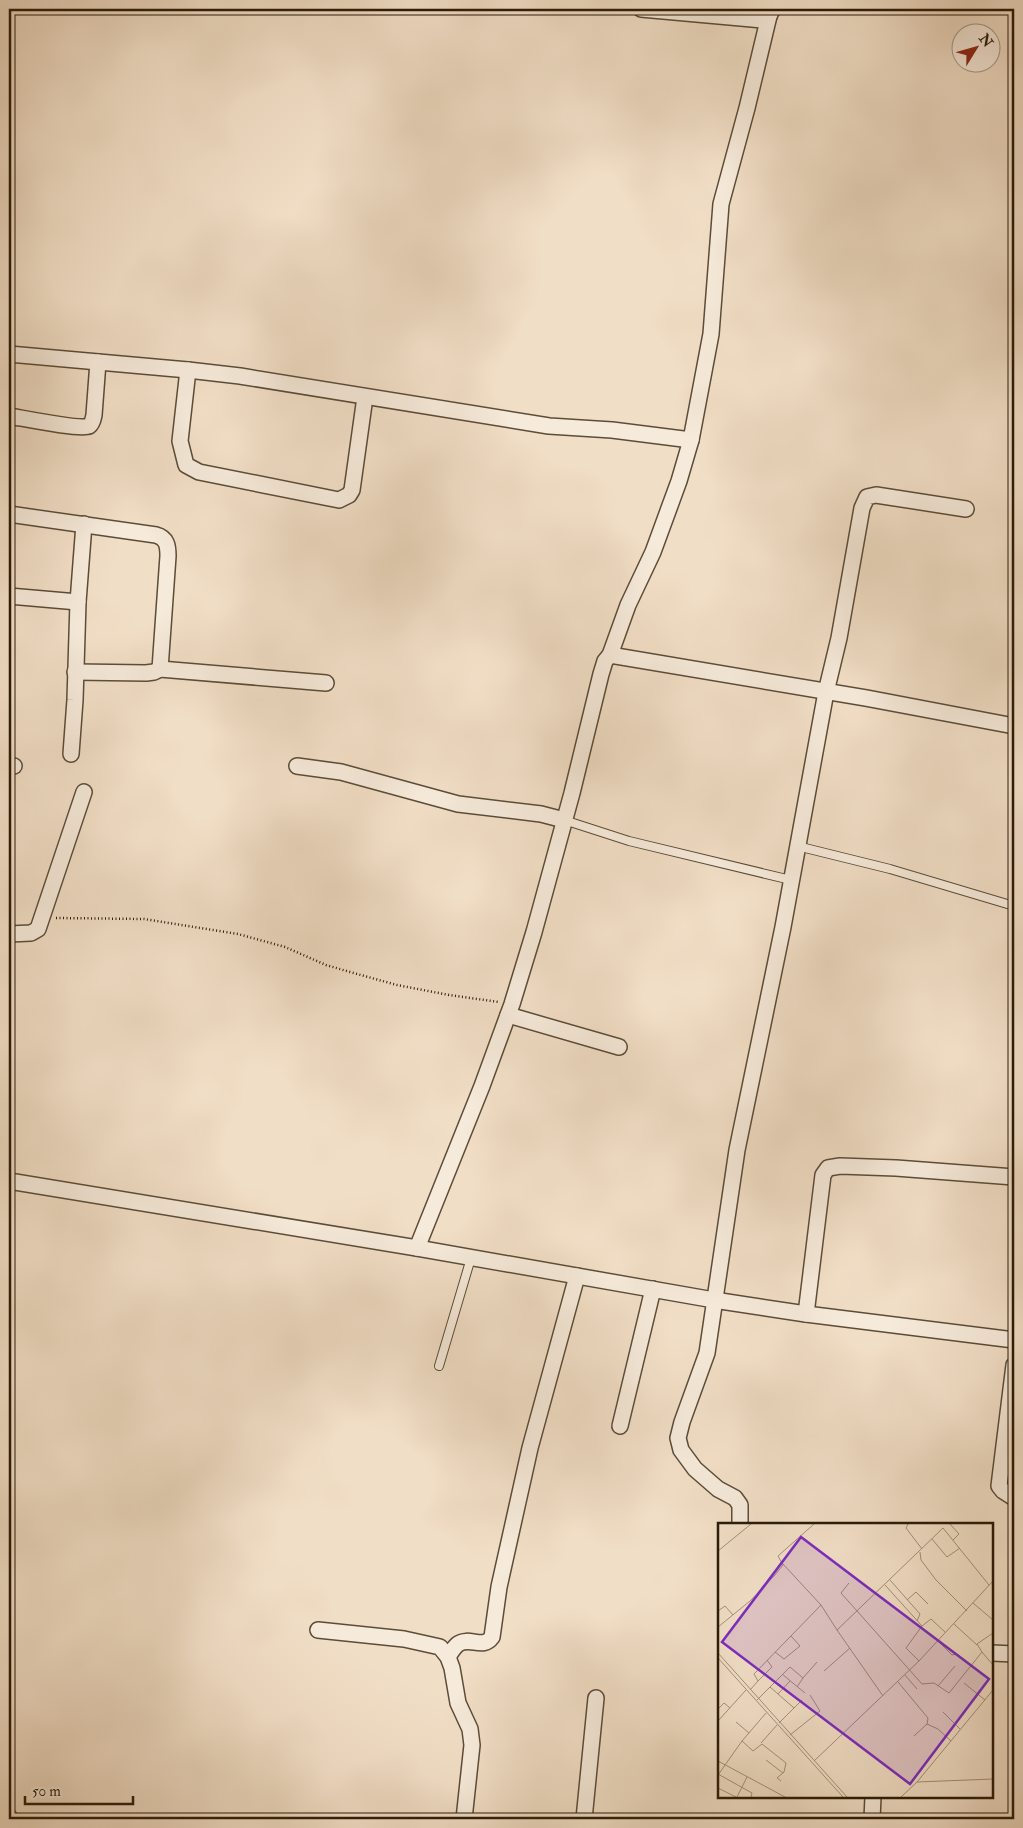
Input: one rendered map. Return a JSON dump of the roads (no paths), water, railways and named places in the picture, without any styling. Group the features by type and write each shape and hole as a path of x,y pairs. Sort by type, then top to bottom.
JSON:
{"street":[{"path":"641,9 762,20 771,12"},
{"path":"417,1248 482,1086 510,1009 534,932 601,674 628,605 653,552 679,481 691,440 711,334 720,204 771,12"},
{"path":"9,354 248,377 549,426 612,430 691,440"},
{"path":"9,416 71,426 88,426 94,415 98,362"},
{"path":"188,370 180,442 186,466 199,472 339,500 349,495 352,490 365,397"},
{"path":"740,1523 740,1505 734,1498 718,1489 695,1469 681,1450 678,1438 707,1353 738,1150 784,927 826,692 865,500 876,495 966,509"},
{"path":"9,514 156,535 163,538 166,542 168,556 160,669"},
{"path":"71,754 78,602 84,524"},
{"path":"9,596 78,602"},
{"path":"610,655 1014,726"},
{"path":"75,672 154,672 160,669 326,683"},
{"path":"297,766 341,772 458,804 541,814 564,820"},
{"path":"9,934 34,932 38,929 84,792"},
{"path":"510,1009 620,1047"},
{"path":"806,1314 823,1175 828,1168 840,1166 896,1168 1014,1177"},
{"path":"9,1181 417,1248 714,1300 806,1314 1014,1340"},
{"path":"448,1656 460,1642 468,1641 484,1644 489,1642 492,1637 499,1587 530,1448 577,1276"},
{"path":"620,1426 653,1289"},
{"path":"1014,1365 999,1486 1014,1498"},
{"path":"318,1630 404,1639 431,1644 440,1647 448,1656 458,1703 471,1734 472,1745 464,1819"},
{"path":"993,1653 1014,1654"},
{"path":"584,1819 596,1698"},
{"path":"872,1819 873,1798"}],"lane":[{"path":"564,820 629,841 791,880"},
{"path":"797,846 890,869 1014,906"},
{"path":"439,1366 471,1258"},
{"path":"9,1811 16,1819"}]}
